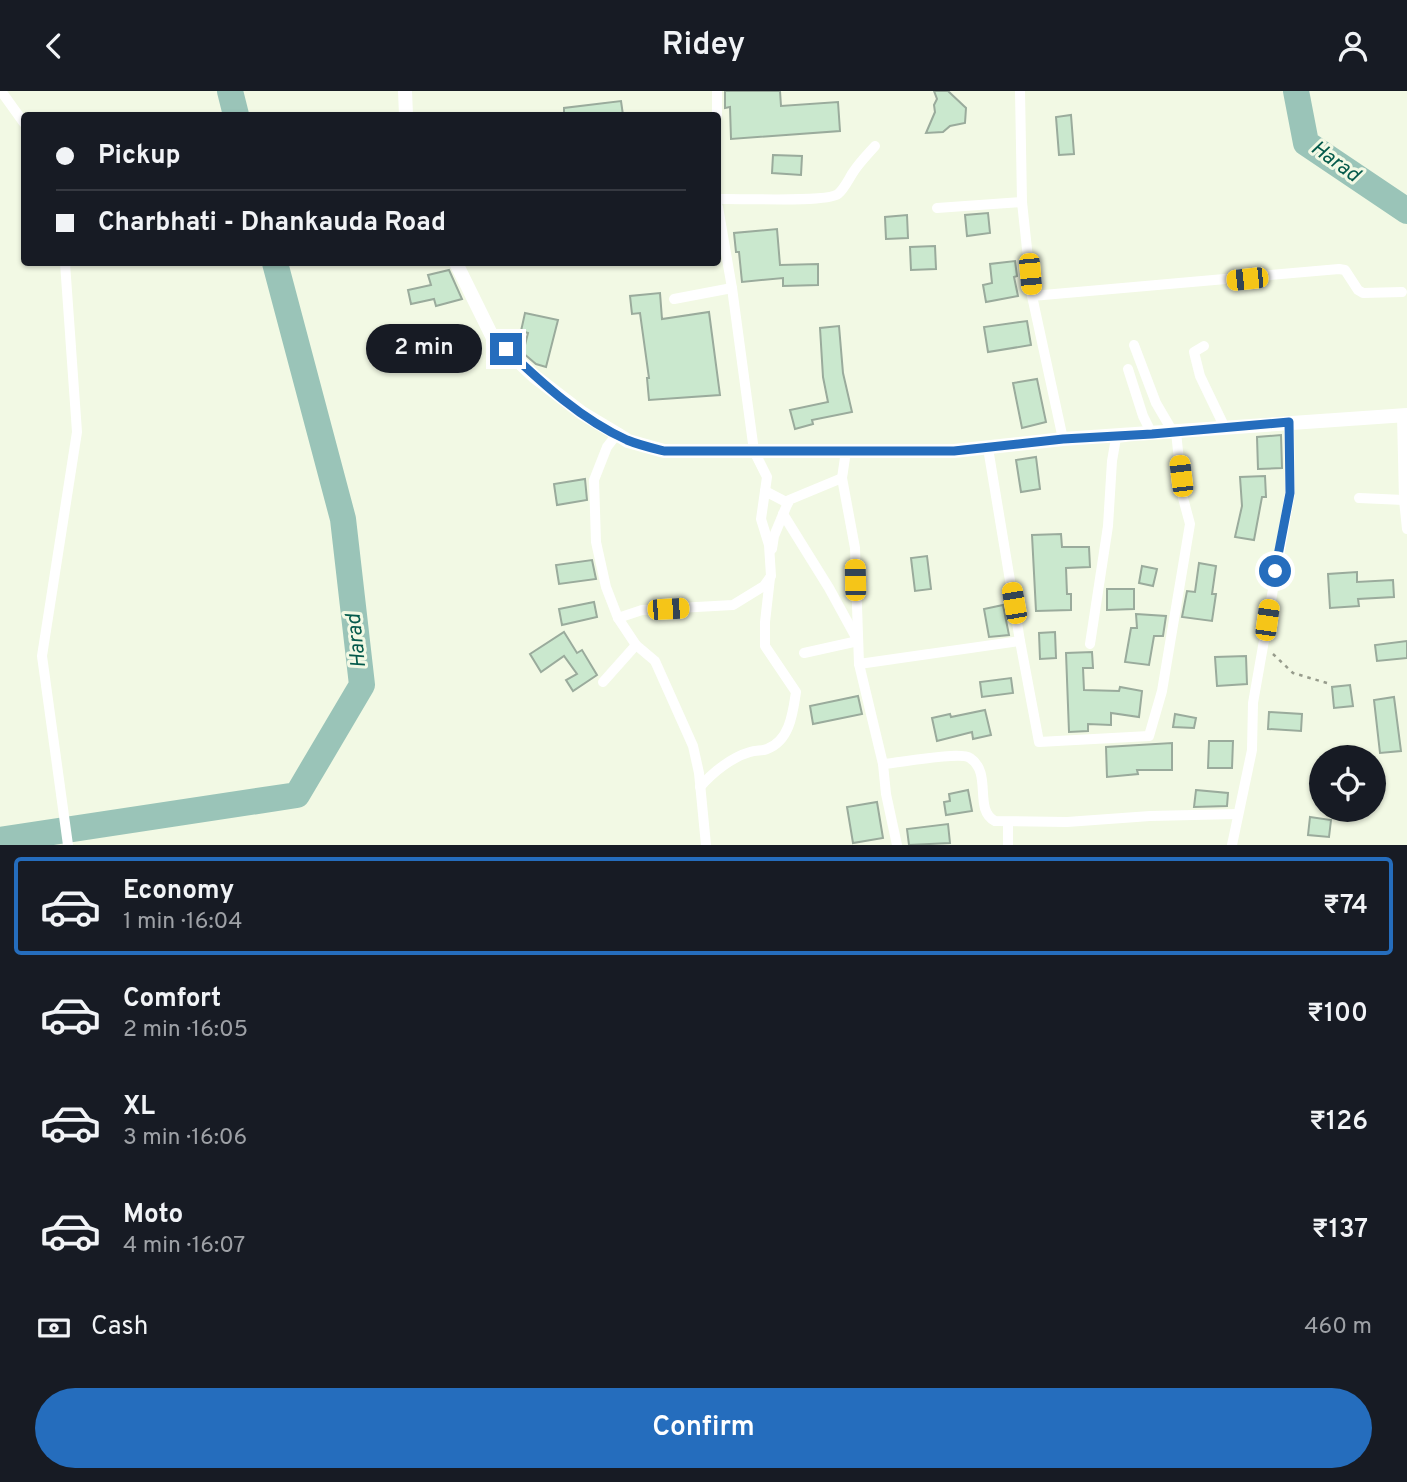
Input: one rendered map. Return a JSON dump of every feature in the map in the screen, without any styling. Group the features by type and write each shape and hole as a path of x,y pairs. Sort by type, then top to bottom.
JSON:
{"street":[{"path":"1,91 21,119"},
{"path":"405,91 406,112"},
{"path":"717,91 717,112"},
{"path":"1020,91 1022,202 1032,296 1063,439"},
{"path":"721,199 757,197 797,200 833,197 841,192 875,146"},
{"path":"937,208 1022,202"},
{"path":"721,224 754,451 767,477 761,519 771,563"},
{"path":"65,266 78,432 42,656 68,845"},
{"path":"457,266 492,336 534,376 582,413 628,441 664,451 954,451 1063,439 1131,436"},
{"path":"1032,296 1339,269 1345,270 1363,293 1402,292"},
{"path":"674,299 732,288"},
{"path":"988,448 1020,641 1040,742 1149,736 1162,691 1190,524 1183,498 1175,432 1156,403 1134,345"},
{"path":"1204,346 1194,352 1200,376 1225,428"},
{"path":"1128,369 1143,416 1152,434"},
{"path":"1090,644 1108,526 1116,438 1289,422 1404,415 1404,500 1407,529"},
{"path":"1232,845 1252,750 1253,703 1290,493 1289,422"},
{"path":"617,434 607,447 594,480 596,542 606,587 618,618 636,645 655,661 693,746 705,845"},
{"path":"846,451 842,478 855,548 859,664 883,764 886,794 897,845"},
{"path":"700,787 710,775 732,761 749,752 769,749 786,733 793,716 796,692 765,646 774,536 789,500 842,478"},
{"path":"765,491 785,509 858,641"},
{"path":"1359,498 1404,500"},
{"path":"618,618 642,610 733,605 764,586 771,576"},
{"path":"804,653 858,641"},
{"path":"859,664 1020,641"},
{"path":"603,682 636,645"},
{"path":"883,764 956,754 969,757 977,765 984,781 984,806 989,818 1008,822 1238,814"},
{"path":"1008,822 1008,845"}],"path":[{"path":"1263,647 1293,673 1327,683"}],"building":[{"path":"725,91 780,91 781,106 838,102 840,131 731,139 730,107 725,108"},
{"path":"934,91 948,91 966,108 965,123 950,126 943,132 926,133 935,112 937,99"},
{"path":"621,101 623,112 564,112 564,108"},
{"path":"1071,115 1074,154 1059,155 1056,117"},
{"path":"773,155 802,156 801,175 772,173"},
{"path":"988,213 990,233 967,236 965,215"},
{"path":"907,215 908,238 886,239 885,217"},
{"path":"777,229 780,265 818,264 818,285 783,286 783,278 742,282 734,233"},
{"path":"935,246 936,269 911,270 910,247"},
{"path":"1015,261 1017,276 1014,277 1018,296 986,302 983,285 992,283 990,264"},
{"path":"449,270 462,299 436,306 434,299 411,304 408,290 431,285 428,275"},
{"path":"660,293 662,319 709,312 720,395 649,400 649,378 640,313 632,314 630,296"},
{"path":"525,313 558,320 546,367 536,364 523,353 528,333 521,331"},
{"path":"1027,321 1031,345 988,352 984,327"},
{"path":"839,326 843,373 852,412 812,420 813,424 795,429 790,410 828,402 823,377 820,328"},
{"path":"1037,379 1046,422 1022,428 1013,383"},
{"path":"1281,435 1282,468 1258,469 1257,437"},
{"path":"1036,457 1040,489 1021,492 1016,460"},
{"path":"1265,476 1266,497 1262,497 1254,540 1235,537 1242,506 1240,477"},
{"path":"585,479 587,500 557,505 554,484"},
{"path":"1061,534 1062,547 1089,547 1090,567 1066,568 1071,610 1036,611 1032,535"},
{"path":"927,556 931,589 915,591 911,558"},
{"path":"592,560 596,579 559,584 556,565"},
{"path":"1199,563 1216,566 1212,621 1182,617 1187,591 1195,592"},
{"path":"1142,566 1157,569 1153,586 1139,583"},
{"path":"1357,572 1357,582 1393,580 1394,597 1358,599 1359,606 1330,608 1328,574"},
{"path":"1107,589 1134,589 1134,609 1107,610"},
{"path":"594,602 597,617 562,625 559,609"},
{"path":"1003,605 1009,635 989,637 984,609"},
{"path":"1136,614 1166,616 1163,636 1154,636 1149,665 1125,662 1131,628 1137,628"},
{"path":"564,632 577,653 582,650 597,675 573,691 566,680 577,674 564,656 541,672 530,654"},
{"path":"1055,632 1056,658 1040,659 1039,633"},
{"path":"1407,641 1407,658 1377,661 1375,645"},
{"path":"1092,652 1093,668 1083,668 1084,690 1119,691 1120,687 1142,691 1139,717 1111,713 1111,725 1088,724 1088,731 1069,732 1066,653"},
{"path":"1246,656 1247,684 1217,686 1215,657"},
{"path":"1011,678 1013,693 982,697 980,682"},
{"path":"1350,685 1353,706 1334,708 1332,687"},
{"path":"858,696 862,714 813,724 810,706"},
{"path":"1394,697 1401,751 1386,752 1386,745 1379,745 1374,700"},
{"path":"985,710 991,735 973,739 972,732 937,741 932,718"},
{"path":"1269,712 1302,714 1301,731 1268,729"},
{"path":"1175,714 1196,718 1194,728 1173,727"},
{"path":"1209,741 1233,741 1232,768 1208,768"},
{"path":"1172,743 1172,770 1137,770 1138,774 1107,777 1106,747"},
{"path":"968,790 972,811 946,815 944,802 950,801 949,794"},
{"path":"1196,790 1228,793 1227,806 1194,807"},
{"path":"877,802 883,838 853,843 847,807"},
{"path":"1309,822 1331,822 1329,837 1308,835"},
{"path":"948,824 950,843 909,845 907,829"}],"waterway":[{"name":"Harad","path":"230,91 235,112"},
{"name":"Harad","path":"1296,91 1306,143 1407,211"},
{"name":"Harad","path":"0,840 297,795 362,685 343,519 276,266"}],"route":[{"path":"506,349 534,376 582,413 628,441 664,451 954,451 1063,439 1289,422 1290,493 1275,571"}]}
